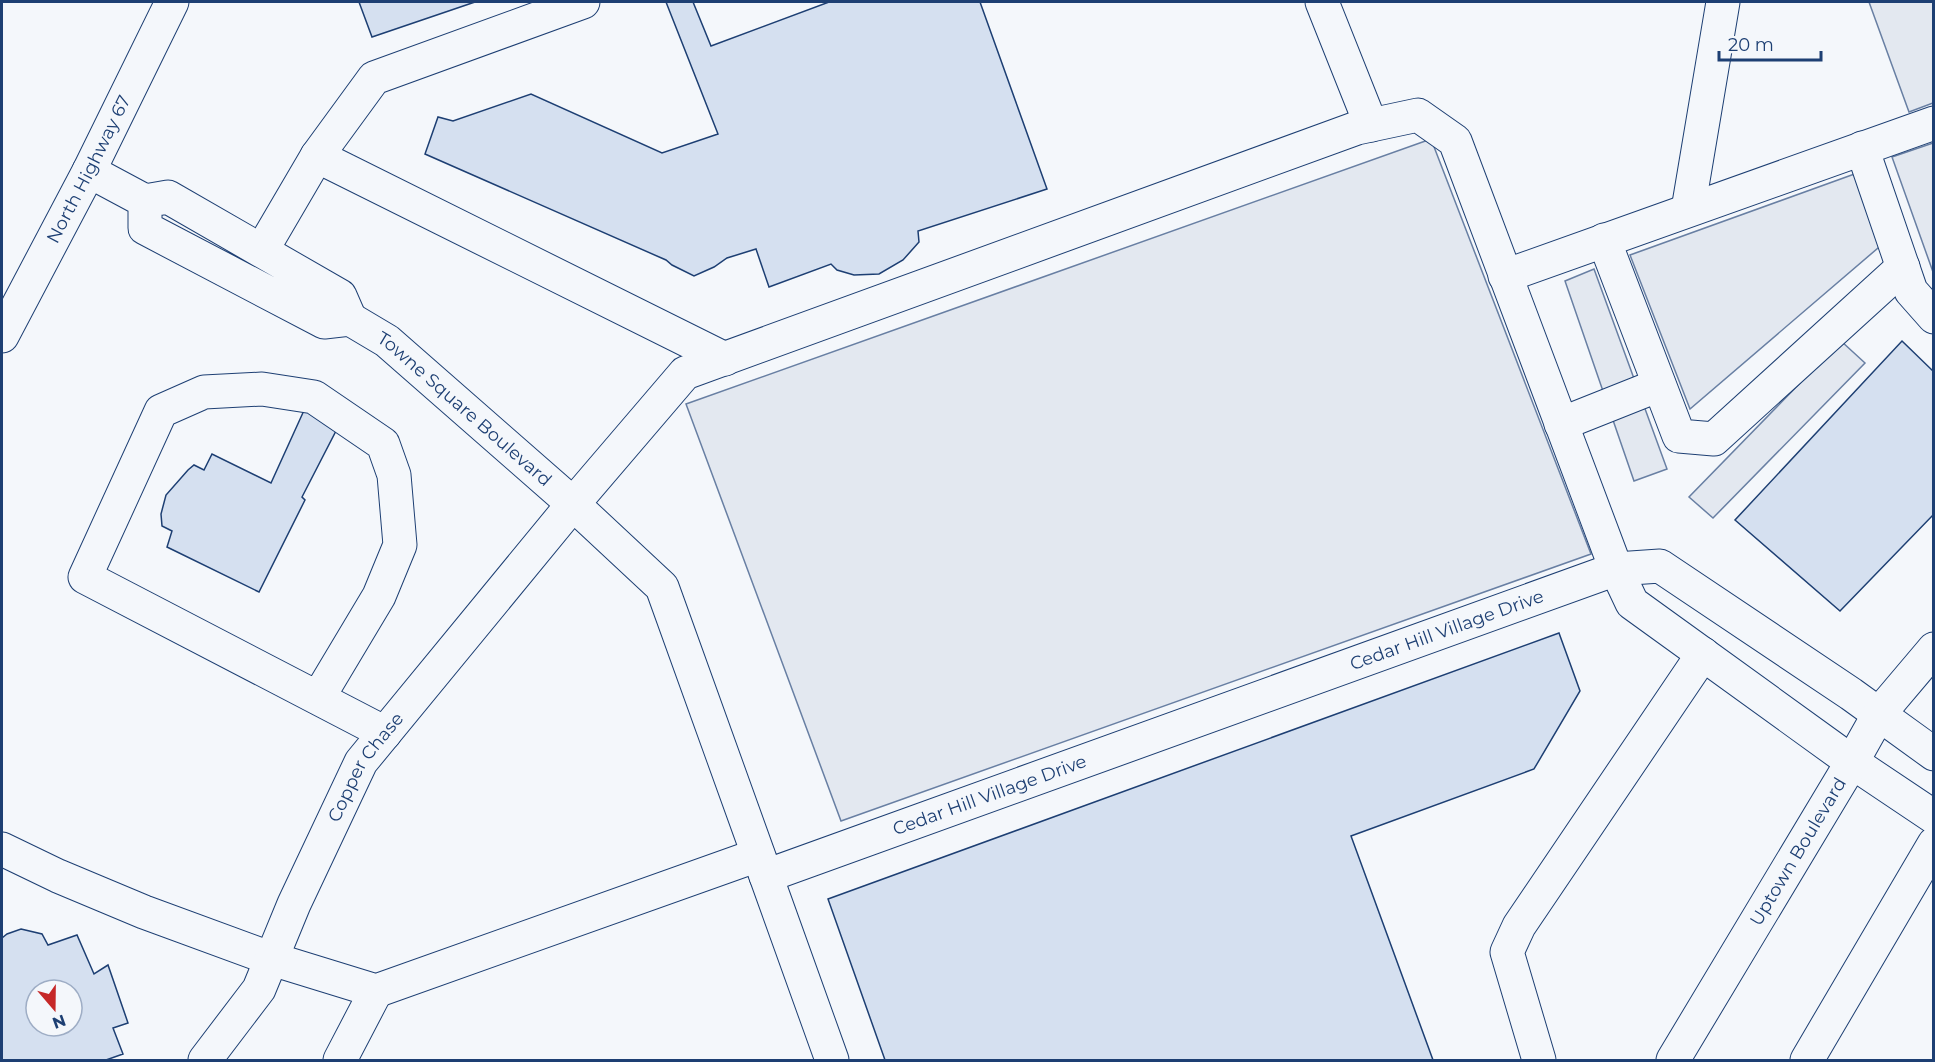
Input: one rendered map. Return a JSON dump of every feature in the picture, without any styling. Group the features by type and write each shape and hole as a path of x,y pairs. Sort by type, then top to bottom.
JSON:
{"street":[{"name":"North Highway 67","path":"2,336 89,171 172,2"},
{"path":"261,250 317,156 374,78 583,2"},
{"path":"1322,2 1371,125"},
{"path":"1688,210 1723,2"},
{"name":"Copper Chase","path":"206,1060 259,990 294,904 361,762 573,504 685,373 1357,128 1419,115 1455,141 1616,568"},
{"path":"1505,276 1934,123"},
{"path":"1862,148 1911,291 1934,317"},
{"path":"317,156 725,358"},
{"path":"89,171 145,201 168,197 340,296 350,319 324,322 145,228 145,201"},
{"path":"1604,240 1678,436 1714,439 1903,267"},
{"name":"Towne Square Boulevard","path":"350,319 387,341 573,504"},
{"path":"1561,424 1659,385"},
{"path":"318,698 379,596 400,545 394,475 383,444 314,397 262,389 204,392 161,411 85,577 385,733"},
{"path":"573,504 662,587 832,1060"},
{"name":"Cedar Hill Village Drive","path":"376,991 762,865 1616,568 1660,566 1879,714 1934,754"},
{"path":"1616,568 1632,603 1852,762 1934,817"},
{"name":"Uptown Boulevard","path":"1673,1060 1879,714 1934,649"},
{"path":"1539,1060 1507,952 1519,926 1703,654"},
{"path":"1807,1060 1934,844"},
{"path":"2,849 58,876 144,912 272,959 376,991 340,1060"}],"shaded area":[{"path":"1869,2 1933,2 1933,103 1909,112"},
{"path":"1431,139 1591,554 841,821 686,404"},
{"path":"1934,143 1933,272 1892,157"},
{"path":"1860,172 1885,242 1690,409 1630,255"},
{"path":"1594,269 1667,469 1634,481 1565,281"},
{"path":"1841,341 1865,363 1713,518 1689,497"}],"building":[{"path":"359,2 475,2 372,37"},
{"path":"666,2 693,2 711,46 829,2 980,2 1047,189 918,231 919,242 903,260 879,274 854,275 837,270 831,264 769,287 756,249 727,258 694,276 666,260 425,154 438,117 453,121 531,94 662,153 718,134"},
{"path":"1902,341 1934,372 1934,514 1840,611 1735,520"},
{"path":"306,406 338,427 302,497 305,500 259,592 167,547 172,531 162,526 161,514 166,495 188,470 194,465 204,470 212,454 271,483"},
{"path":"1559,633 1580,691 1534,769 1351,836 1433,1060 885,1060 828,899"},
{"path":"21,929 42,934 48,945 77,935 94,974 108,965 128,1023 113,1028 123,1054 106,1060 2,1060 2,938"}]}
